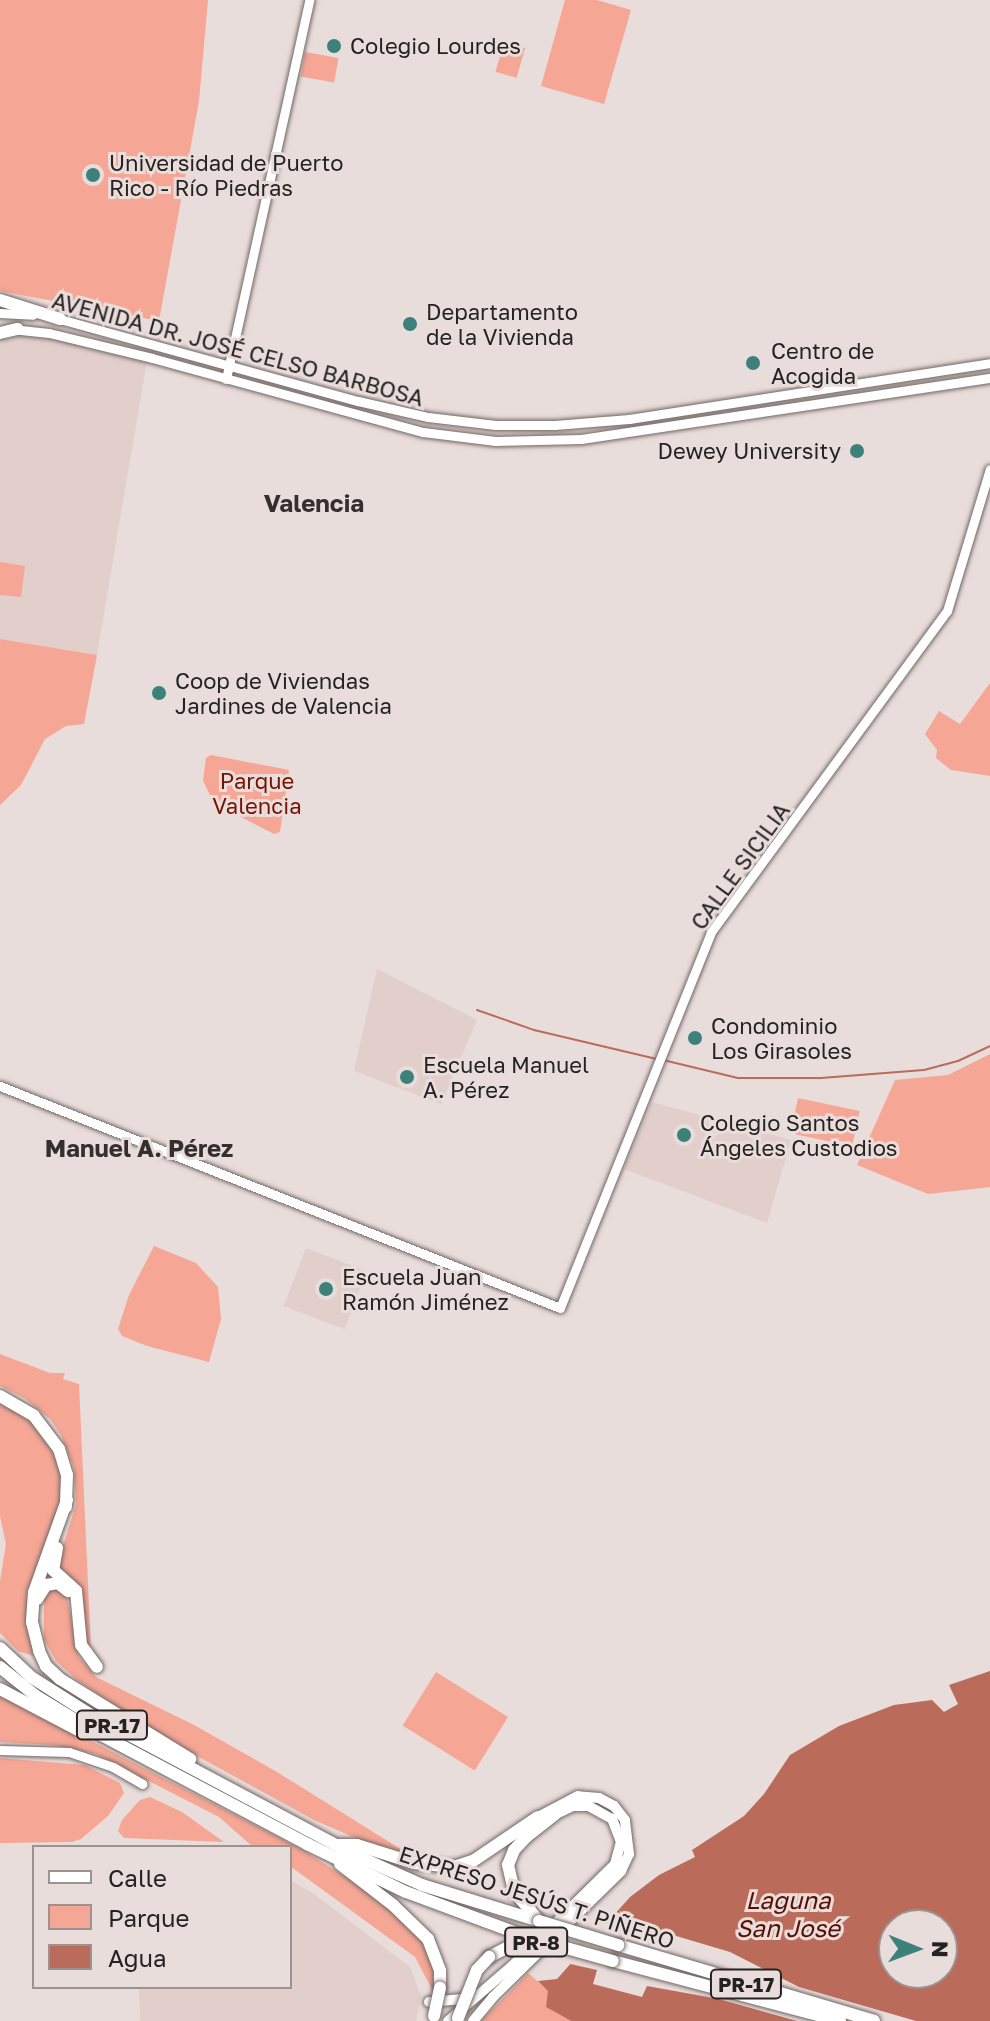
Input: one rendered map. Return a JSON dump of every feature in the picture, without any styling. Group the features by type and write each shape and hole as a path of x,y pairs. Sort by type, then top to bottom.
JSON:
{"highway":[{"path":"0,300 60,319"},
{"path":"0,331 18,329"},
{"path":"0,1396 22,1406 46,1429 59,1449 67,1475 63,1531 52,1566 76,1591 81,1645 96,1670 81,1657 71,1595 58,1583 46,1585 38,1596 35,1614 41,1649 54,1668 85,1696"},
{"path":"67,1500 34,1592 32,1622 46,1666 85,1696 175,1748 232,1788"},
{"name":"EXPRESO JESÚS T. PIÑERO","path":"0,1648 31,1677 76,1706 232,1788 406,1892 527,1937 840,2021"},
{"name":"EXPRESO JESÚS T. PIÑERO","path":"0,1667 36,1696 125,1749 332,1849 422,1885 874,2021"},
{"path":"0,1674 36,1696"},
{"path":"0,1689 60,1723 125,1749"},
{"path":"539,1921 514,1891 508,1865 514,1850 554,1815"},
{"path":"332,1849 357,1845 414,1863 454,1867 473,1861 538,1817"},
{"path":"332,1849 422,1932 437,1960 440,1988 433,2018"},
{"path":"454,2020 477,1970 489,1957 527,1937"}],"main road":[{"name":"PR-8","path":"473,2021 493,1997 621,1871 629,1854 625,1820 614,1806 599,1798 578,1796 538,1817"},
{"name":"PR-8","path":"454,2020 615,1864 621,1842 616,1825 599,1810 573,1806 554,1815"},
{"path":"429,2002 475,1998"}],"street":[{"path":"226,379 309,0"},
{"name":"AVENIDA DR. JOSÉ CELSO BARBOSA","path":"0,313 60,319 398,411 496,425 585,423 990,363"},
{"name":"AVENIDA DR. JOSÉ CELSO BARBOSA","path":"18,329 49,333 423,432 495,441 581,439 990,378"},
{"path":"732,416 765,405 770,396"},
{"name":"CALLE SICILIA","path":"0,1086 560,1308 711,932 947,611 990,469"},
{"path":"2,1749 69,1752 113,1767 142,1784"}],"shaded area":[{"path":"17,334 44,336 147,360 97,655 0,639 0,337"},
{"path":"377,969 477,1020 441,1104 354,1071"},
{"path":"652,1102 791,1140 767,1223 624,1169"},
{"name":"Escuela Juan Ramón Jiménez","path":"306,1248 367,1271 344,1329 284,1306"},
{"path":"292,1881 314,1894 410,1967 421,1996 416,2021 140,2021 139,1989 292,1989"}],"green space":[{"name":"Universidad de Puerto Rico - Río Piedras","path":"0,0 208,0 199,101 159,321 0,291"},
{"path":"565,0 597,0 631,10 604,104 541,86"},
{"path":"504,42 525,48 517,78 495,72"},
{"path":"305,52 338,58 334,83 301,77"},
{"path":"0,562 25,566 21,597 0,595"},
{"path":"0,639 97,655 84,724 66,726 45,739 21,785 0,805"},
{"path":"990,683 990,776 951,770 936,758 937,750 925,734 939,711 960,724"},
{"name":"Parque Valencia","path":"211,755 289,770 280,832 274,834 214,803 203,781 206,758"},
{"path":"990,1054 990,1187 928,1194 857,1165 895,1080 948,1075"},
{"path":"798,1098 860,1111 852,1146 791,1133"},
{"path":"154,1246 196,1263 218,1287 221,1319 209,1362 147,1346 122,1336 118,1329 129,1295"},
{"path":"0,1354 50,1373 65,1373 63,1379 79,1384 91,1650 103,1668 87,1650 82,1606 57,1566 76,1504 74,1468 61,1435 50,1419 24,1398 0,1386"},
{"path":"0,1402 33,1422 49,1440 61,1464 65,1493 27,1624 37,1657 18,1651 0,1633 0,1581 6,1544 0,1516"},
{"path":"55,1586 66,1593 79,1657 96,1677 194,1725 277,1772 410,1855 367,1843 314,1820 155,1733 76,1679 56,1661 44,1639 44,1592"},
{"path":"436,1672 508,1717 475,1770 403,1725"},
{"path":"0,1694 301,1849 371,1893 412,1925 437,1965 435,1995 415,1957 292,1867 292,1845 251,1845 219,1817 96,1754 53,1745 0,1742"},
{"path":"0,1758 85,1765 120,1783 124,1793 108,1816 81,1839 72,1842 0,1843"},
{"path":"150,1797 182,1812 224,1842 124,1838 118,1831 122,1820 140,1800"},
{"path":"528,1973 549,1991 546,2007 571,2021 481,2021"}],"water":[{"name":"Laguna San José","path":"990,1671 990,2021 571,2021 546,2007 548,1991 538,1981 557,1979 630,1897 659,1875 695,1857 692,1850 744,1816 764,1794 790,1755 839,1726 894,1705 932,1700 944,1712 958,1704 949,1685"}],"pier":[{"path":"609,1916 730,1952 799,1987 916,2021 797,2021 719,1999 647,1986 642,1997 593,1984 597,1970 566,1963"}],"waterway":[{"path":"477,1010 534,1030 657,1059"},
{"path":"663,1060 738,1078 821,1078 924,1070 958,1061 990,1046"}],"place":[{"name":"Colegio Lourdes","path":"334,46"},
{"name":"Universidad de Puerto Rico - Río Piedras","path":"93,175"},
{"name":"Departamento de la Vivienda","path":"410,324"},
{"name":"Centro de Acogida","path":"753,363"},
{"name":"Dewey University","path":"857,451"},
{"name":"Coop de Viviendas Jardines de Valencia","path":"159,693"},
{"name":"Condominio Los Girasoles","path":"695,1038"},
{"name":"Escuela Manuel A. Pérez","path":"407,1077"},
{"name":"Colegio Santos Ángeles Custodios","path":"684,1135"},
{"name":"Escuela Juan Ramón Jiménez","path":"326,1289"}],"district":[{"name":"Valencia","path":"314,503"},
{"name":"Manuel A. Pérez","path":"139,1148"}]}
